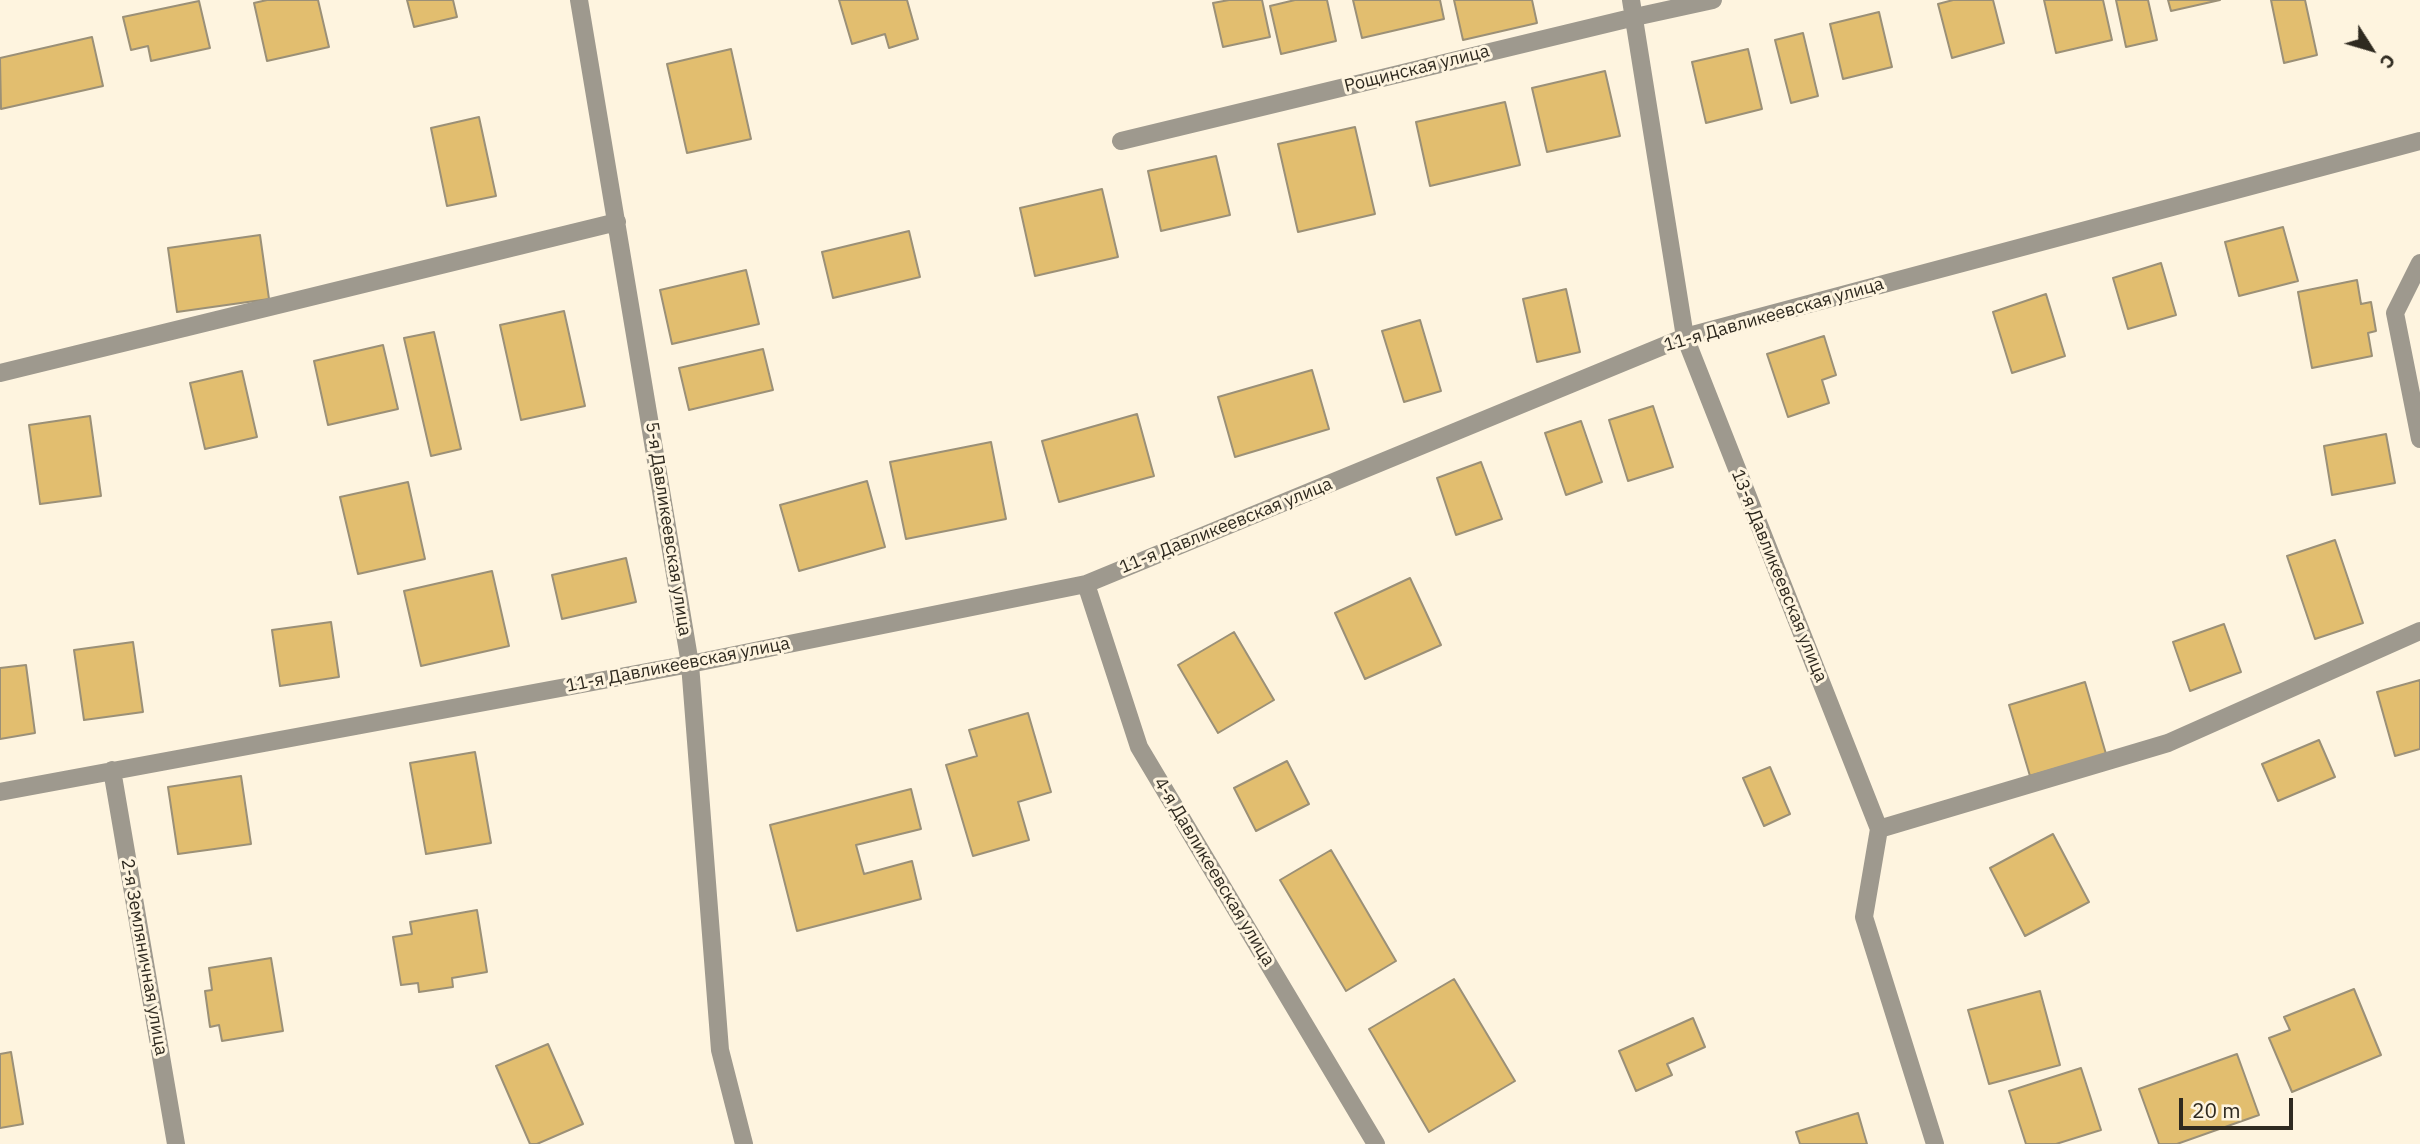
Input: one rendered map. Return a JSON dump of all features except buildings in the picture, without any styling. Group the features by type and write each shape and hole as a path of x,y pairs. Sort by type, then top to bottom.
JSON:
{"street":[{"name":"5-я Давликеевская улица","path":"579,0 690,664 720,1050 744,1144"},
{"name":"Рощинская улица","path":"1121,141 1633,8 1713,0"},
{"name":"13-я Давликеевская улица","path":"1633,8 1685,337 1880,829"},
{"name":"11-я Давликеевская улица","path":"0,792 690,664 1086,584 1685,337 2420,141"},
{"path":"0,373 617,222"},
{"path":"2420,263 2395,313 2420,439"},
{"name":"4-я Давликеевская улица","path":"1086,584 1139,747 1376,1144"},
{"path":"1935,1144 1864,917 1880,829 2168,743 2420,631"},
{"name":"2-я Земляничная улица","path":"112,770 176,1144"}]}
